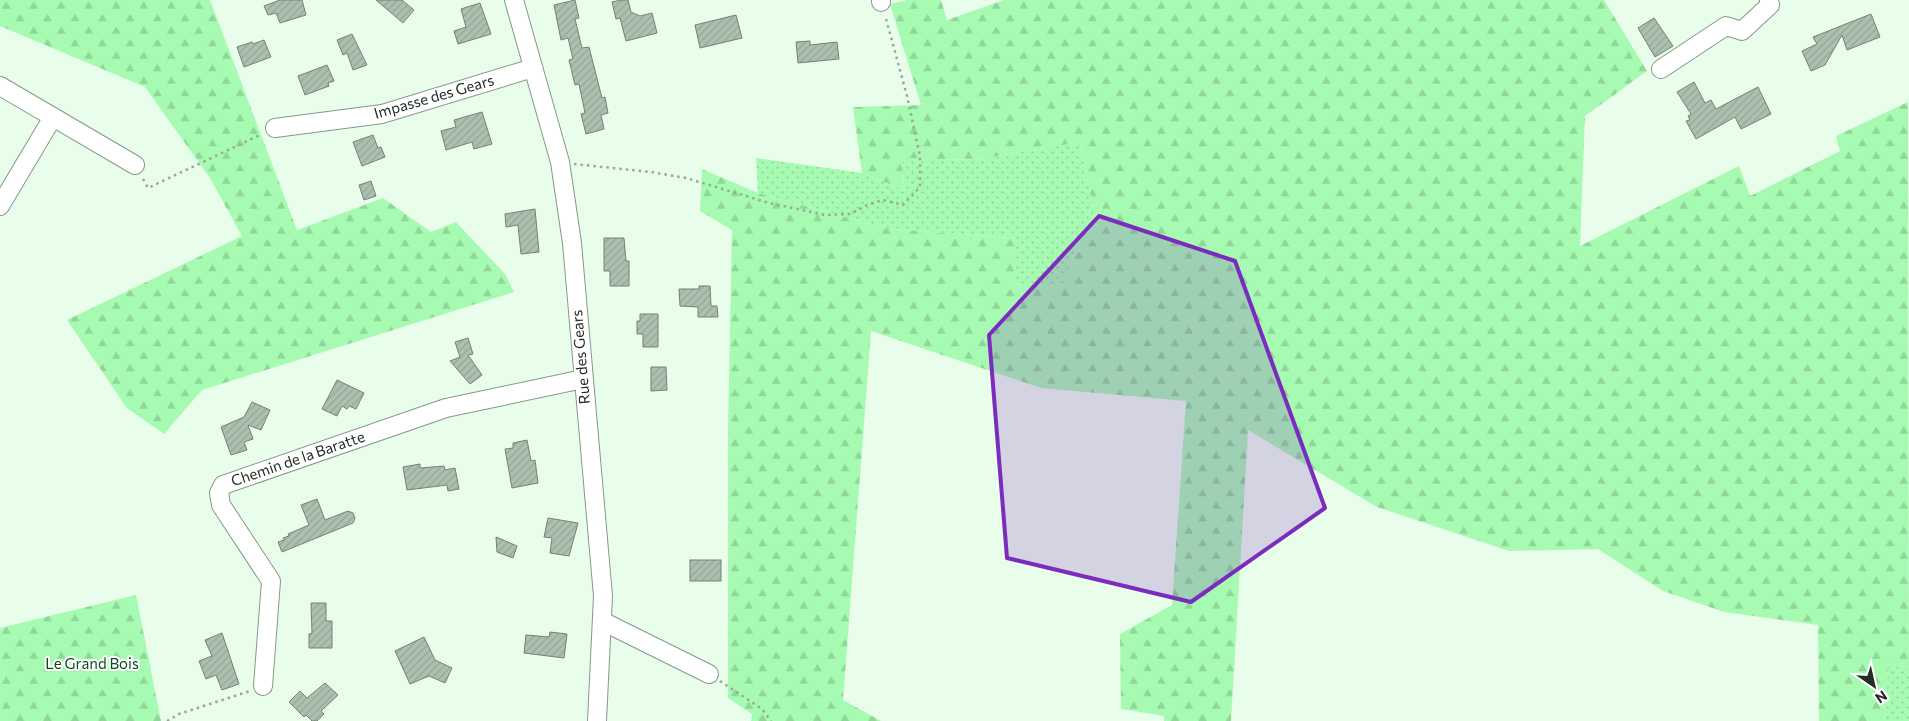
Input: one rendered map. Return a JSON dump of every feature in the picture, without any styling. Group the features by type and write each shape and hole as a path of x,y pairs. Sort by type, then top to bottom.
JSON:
{"street":[{"name":"Rue des Gears","path":"514,0 560,162 572,243 603,596 597,721"},
{"path":"1660,69 1726,26 1742,31 1770,5 1769,0"},
{"name":"Impasse des Gears","path":"275,128 382,114 533,68"},
{"path":"0,86 135,165"},
{"path":"0,206 53,117"},
{"name":"Chemin de la Baratte","path":"263,686 271,580 221,505 219,493 223,485 446,408 583,379"},
{"path":"602,621 708,674"}],"path":[{"path":"560,162 651,172 686,178 769,203 825,215 850,214 867,205 883,200 904,205 920,187 920,156 907,96 881,1"},
{"path":"135,165 148,188 275,128"},
{"path":"708,674 762,709 771,721"},
{"path":"167,721 179,714 263,686"}],"highlighted area":[{"path":"1099,216 1235,261 1325,508 1191,602 1007,558 989,335"}],"green space":[{"path":"0,0 210,0 297,230 383,198 431,232 456,222 505,274 514,292 202,390 164,434 127,408 67,320 242,236 210,178 145,87 0,26"},
{"path":"907,0 941,0 947,20 1004,0 1604,0 1647,71 1585,116 1580,246 1739,166 1750,196 1840,151 1836,136 1908,102 1909,668 1888,664 1885,721 1819,721 1818,625 1724,612 1663,591 1598,549 1509,551 1377,507 1248,430 1231,721 1164,721 1164,716 1121,709 1120,634 1172,605 1186,401 1041,388 871,331 843,700 881,721 751,721 752,714 728,698 728,431 732,230 700,211 702,169 758,193 888,229 1015,238 1015,284 1065,283 1080,236 1097,228 1080,142 974,160 902,158 904,190 862,173 853,107 921,105 890,4"},
{"path":"1080,142 1097,228 1080,236 1065,283 1015,284 1015,238 888,229 758,193 756,158 862,173 904,190 902,158 974,160"},
{"name":"Le Grand Bois","path":"136,595 161,721 0,721 0,628"},
{"path":"1888,664 1909,668 1909,721 1885,721"}],"building":[{"path":"280,0 302,0 306,15 280,23 276,13 268,15 264,6"},
{"path":"376,0 402,0 414,10 403,23"},
{"path":"575,0 579,18 575,19 582,48 589,47 602,98 605,97 608,113 601,115 604,129 586,134 581,114 585,113 579,84 575,85 569,60 573,59 568,38 561,40 554,5"},
{"path":"628,0 631,12 640,16 652,13 657,33 626,41 620,18 616,19 612,2"},
{"path":"480,3 491,34 458,44 454,31 466,27 461,9"},
{"path":"1871,14 1880,37 1847,50 1842,35 1825,65 1811,71 1802,51 1817,44 1813,37"},
{"path":"736,15 742,38 700,48 695,25"},
{"path":"1654,18 1673,46 1655,57 1638,28"},
{"path":"352,34 367,65 353,70 347,53 343,55 337,40"},
{"path":"264,40 271,57 244,67 237,47"},
{"path":"810,41 810,45 837,42 839,59 798,63 796,42"},
{"path":"327,65 334,81 328,83 329,86 305,95 298,76"},
{"path":"1694,82 1705,103 1711,100 1716,109 1758,87 1771,114 1741,129 1735,117 1696,139 1686,121 1690,120 1688,116 1691,114 1677,92"},
{"path":"482,112 492,144 474,149 472,142 446,150 441,131 456,127 454,120"},
{"path":"373,135 378,148 381,147 385,157 362,166 353,142"},
{"path":"371,181 376,196 364,200 359,185"},
{"path":"535,209 539,252 521,254 518,225 506,227 505,214"},
{"path":"604,238 624,238 626,261 629,261 629,286 610,286 610,271 604,271"},
{"path":"699,286 710,286 711,306 717,306 718,317 698,317 698,307 680,306 679,289 699,289"},
{"path":"640,314 658,314 658,347 643,347 643,334 637,334 637,321 640,321"},
{"path":"468,338 473,354 468,355 482,375 470,384 450,361 460,357 455,342"},
{"path":"651,367 666,367 667,390 651,391"},
{"path":"337,380 364,393 356,409 349,406 347,409 342,406 337,416 322,409"},
{"path":"252,402 270,410 261,430 248,425 253,439 244,442 247,450 231,455 221,427 244,417"},
{"path":"527,440 531,461 535,460 538,483 512,488 505,449 513,448 513,443"},
{"path":"420,464 420,468 444,466 445,470 455,468 459,489 448,491 447,485 407,490 403,467"},
{"path":"317,499 325,520 348,511 353,513 355,518 353,523 282,552 278,542 289,536 288,534 309,525 301,505"},
{"path":"548,518 578,523 569,556 550,553 552,538 544,537"},
{"path":"496,537 517,546 513,558 497,552"},
{"path":"690,560 721,560 721,581 690,581"},
{"path":"311,603 326,603 326,621 332,621 332,648 309,648 309,634 312,633"},
{"path":"550,632 567,634 564,658 524,653 526,635 549,637"},
{"path":"222,633 239,684 222,690 216,675 206,679 199,661 212,656 205,640"},
{"path":"424,637 435,660 452,668 445,683 429,676 410,684 395,651"},
{"path":"325,683 338,695 321,711 324,714 317,721 312,721 306,715 304,717 289,702 300,691 307,698"}]}
